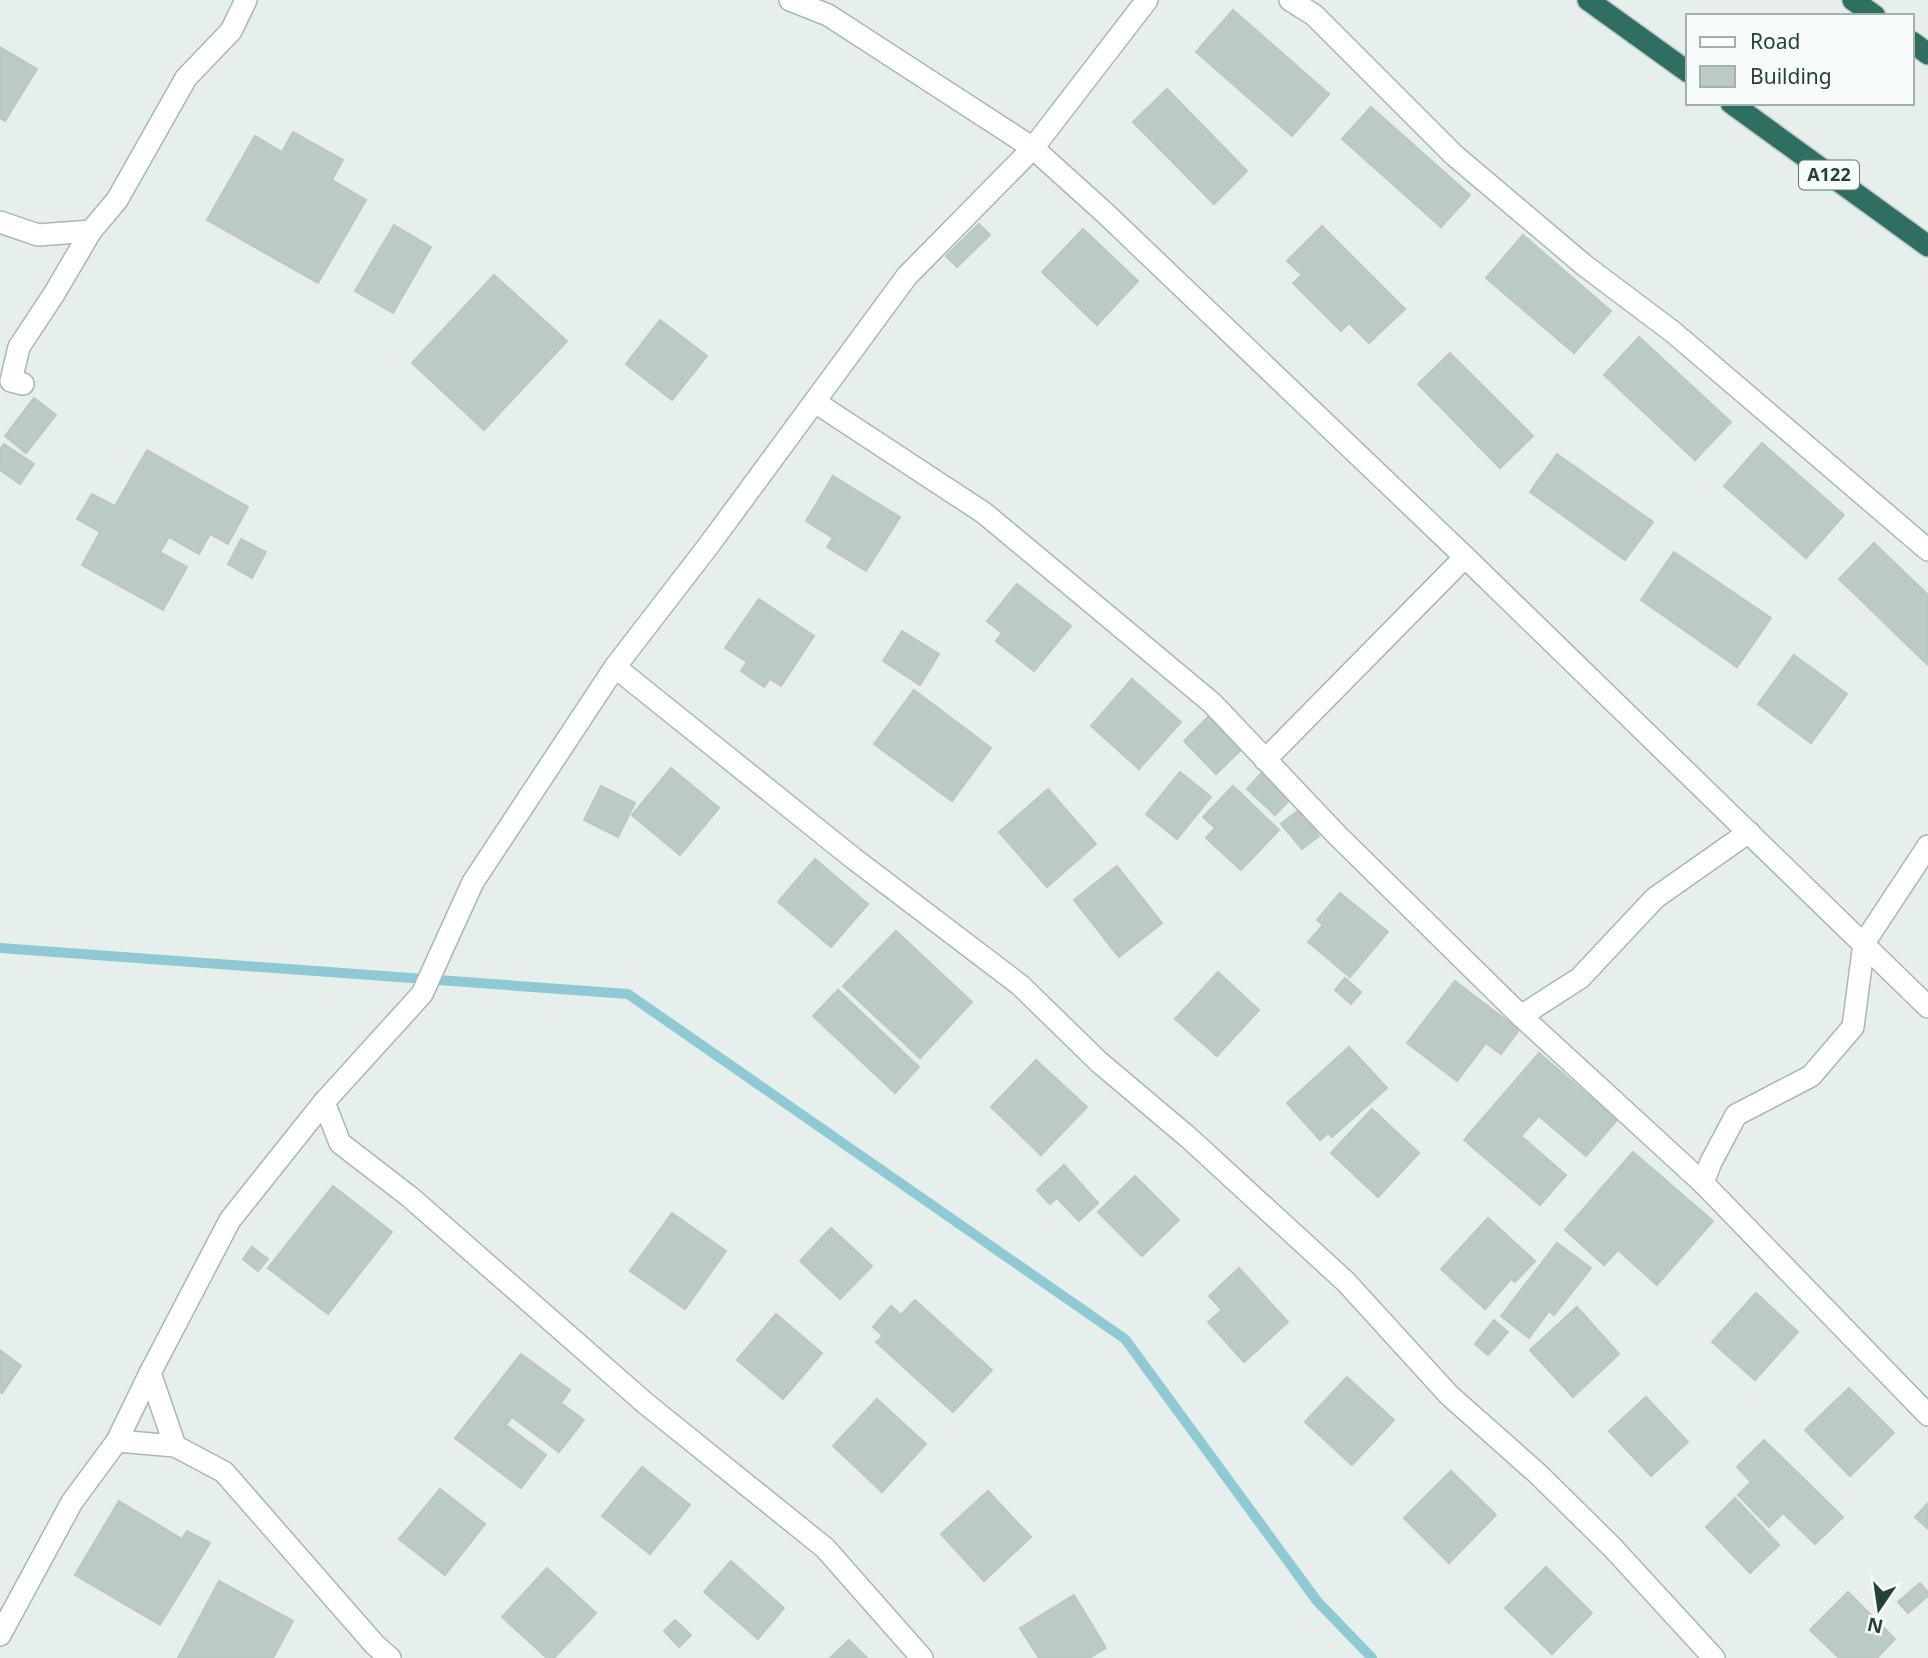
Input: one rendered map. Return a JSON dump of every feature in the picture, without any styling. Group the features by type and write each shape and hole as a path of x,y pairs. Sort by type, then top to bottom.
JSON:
{"highway":[{"path":"1588,0 1686,71"},
{"path":"1853,0 1872,14"},
{"name":"A122","path":"1734,105 1928,246"}],"street":[{"path":"23,384 11,381 19,347 91,231 117,200 186,78 231,31 246,0"},
{"path":"790,0 828,15 1033,148 1105,213 1465,557 1928,1007"},
{"path":"0,1635 72,1502 117,1441 230,1220 324,1102 422,994 473,882 615,667 907,276 1033,148 1147,0"},
{"path":"1290,0 1314,15 1454,155 1584,265 1673,332 1928,550"},
{"path":"0,222 38,235 91,231"},
{"path":"815,402 984,513 1212,703 1338,836 1521,1016 1703,1183 1928,1415"},
{"path":"1265,760 1465,557"},
{"path":"615,667 853,858 1020,985 1099,1062 1189,1138 1346,1282 1449,1395 1538,1474 1613,1548 1714,1658"},
{"path":"1521,1016 1580,978 1655,898 1749,832"},
{"path":"1703,1183 1736,1115 1811,1076 1853,1027 1864,943 1928,846"},
{"path":"324,1102 340,1143 410,1197 645,1403 825,1548 922,1658"},
{"path":"150,1373 175,1446"},
{"path":"117,1441 175,1446 224,1472 379,1654"}],"building":[{"path":"1233,10 1329,94 1292,136 1196,52"},
{"path":"0,47 37,69 5,121 0,118"},
{"path":"1167,89 1247,171 1214,204 1133,122"},
{"path":"1371,107 1470,195 1441,227 1342,139"},
{"path":"293,132 343,160 332,180 366,200 318,283 207,220 255,136 282,152"},
{"path":"979,224 990,235 957,267 946,256"},
{"path":"394,225 431,247 393,313 355,291"},
{"path":"1322,226 1405,309 1369,343 1349,323 1341,331 1293,283 1302,275 1287,261"},
{"path":"1083,229 1138,281 1097,325 1042,272"},
{"path":"1523,235 1611,311 1574,353 1486,278"},
{"path":"494,275 567,341 484,430 412,363"},
{"path":"660,320 707,356 672,400 626,364"},
{"path":"1639,337 1731,422 1695,460 1604,375"},
{"path":"1450,353 1533,436 1500,468 1418,384"},
{"path":"34,398 56,415 26,453 5,436"},
{"path":"1762,443 1844,515 1806,558 1724,486"},
{"path":"4,444 34,464 20,484 0,470 0,449"},
{"path":"147,450 248,507 228,544 210,534 199,554 169,537 160,552 187,567 163,610 82,565 100,532 77,519 92,494 115,506"},
{"path":"1557,454 1653,522 1625,560 1530,492"},
{"path":"833,476 900,517 866,571 827,547 833,538 806,521"},
{"path":"241,539 266,552 252,578 228,564"},
{"path":"1874,543 1928,595 1928,665 1839,579"},
{"path":"1674,552 1771,618 1737,667 1641,600"},
{"path":"1017,584 1071,626 1034,671 996,641 1002,633 987,621"},
{"path":"759,599 814,636 781,686 770,679 764,687 741,671 747,662 725,648"},
{"path":"902,631 939,654 920,685 883,661"},
{"path":"1794,655 1847,694 1811,743 1758,704"},
{"path":"1132,679 1181,722 1139,769 1091,726"},
{"path":"914,690 991,748 952,801 874,744"},
{"path":"1209,716 1242,749 1216,774 1184,741"},
{"path":"671,768 719,808 680,855 632,815"},
{"path":"1265,769 1294,795 1275,815 1247,789"},
{"path":"1180,772 1211,797 1177,839 1146,814"},
{"path":"601,786 635,803 618,837 584,820"},
{"path":"1233,786 1279,830 1241,870 1206,838 1215,828 1203,817"},
{"path":"1048,789 1096,844 1047,887 999,832"},
{"path":"1299,810 1319,836 1302,849 1281,824"},
{"path":"815,859 868,904 831,947 778,902"},
{"path":"1117,866 1162,923 1119,957 1074,900"},
{"path":"1340,893 1388,932 1350,977 1308,942 1323,925 1317,920"},
{"path":"896,931 972,1002 920,1058 843,986"},
{"path":"1218,972 1259,1010 1217,1056 1175,1019"},
{"path":"1345,978 1361,992 1351,1004 1335,990"},
{"path":"1455,981 1519,1030 1501,1054 1486,1043 1457,1081 1407,1043"},
{"path":"838,990 919,1067 895,1093 813,1016"},
{"path":"1349,1047 1387,1088 1332,1137 1328,1133 1320,1140 1287,1103"},
{"path":"1539,1053 1617,1120 1586,1156 1539,1116 1521,1136 1566,1175 1540,1205 1464,1140"},
{"path":"1036,1060 1087,1107 1041,1155 991,1107"},
{"path":"1372,1109 1419,1153 1378,1197 1331,1153"},
{"path":"1633,1152 1713,1221 1657,1285 1618,1250 1604,1265 1565,1230"},
{"path":"1064,1165 1098,1203 1079,1221 1057,1198 1050,1204 1037,1190"},
{"path":"1135,1176 1179,1220 1142,1256 1098,1212"},
{"path":"333,1186 392,1232 328,1314 268,1268"},
{"path":"672,1213 726,1251 685,1309 630,1271"},
{"path":"1488,1218 1535,1261 1515,1282 1511,1279 1485,1309 1441,1269"},
{"path":"831,1228 872,1266 840,1299 800,1261"},
{"path":"1557,1243 1591,1268 1554,1315 1549,1311 1529,1338 1501,1316"},
{"path":"252,1247 268,1259 258,1271 243,1259"},
{"path":"1239,1268 1288,1322 1244,1362 1208,1322 1222,1310 1209,1296"},
{"path":"1756,1293 1798,1332 1755,1380 1712,1342"},
{"path":"915,1300 992,1370 953,1412 876,1342 883,1336 873,1327 891,1306 901,1315"},
{"path":"1577,1307 1619,1354 1573,1397 1530,1350"},
{"path":"776,1314 822,1353 783,1399 737,1360"},
{"path":"1494,1320 1508,1332 1488,1355 1475,1344"},
{"path":"0,1350 21,1366 2,1393 0,1392"},
{"path":"521,1354 570,1390 561,1403 584,1420 559,1452 512,1417 506,1425 546,1455 521,1488 455,1438"},
{"path":"1347,1377 1394,1420 1352,1465 1305,1422"},
{"path":"1849,1388 1894,1433 1850,1476 1805,1430"},
{"path":"1646,1397 1688,1442 1651,1476 1609,1431"},
{"path":"877,1399 926,1444 882,1492 833,1446"},
{"path":"1764,1440 1843,1517 1815,1544 1783,1513 1769,1527 1738,1495 1751,1482 1737,1467"},
{"path":"642,1467 690,1505 650,1554 602,1516"},
{"path":"1451,1471 1496,1515 1449,1563 1404,1518"},
{"path":"440,1489 485,1524 445,1575 399,1539"},
{"path":"988,1491 1031,1537 984,1581 941,1534"},
{"path":"1735,1498 1779,1545 1750,1573 1706,1527"},
{"path":"119,1501 182,1539 187,1531 210,1543 160,1625 75,1575"},
{"path":"1928,1503 1928,1529 1915,1517"},
{"path":"731,1561 784,1608 758,1639 704,1592"},
{"path":"1546,1567 1592,1613 1552,1654 1505,1608"},
{"path":"547,1568 596,1613 554,1658 547,1658 502,1617"},
{"path":"219,1581 293,1621 273,1658 178,1658"},
{"path":"1920,1583 1928,1596 1908,1613 1898,1602"},
{"path":"1848,1592 1895,1639 1877,1658 1839,1658 1810,1630"},
{"path":"1074,1595 1106,1648 1089,1658 1039,1658 1020,1628"},
{"path":"675,1620 691,1635 679,1647 664,1631"},
{"path":"849,1640 867,1658 830,1658"}],"waterway":[{"path":"0,948 628,994 1125,1339 1317,1601 1372,1658"}]}
